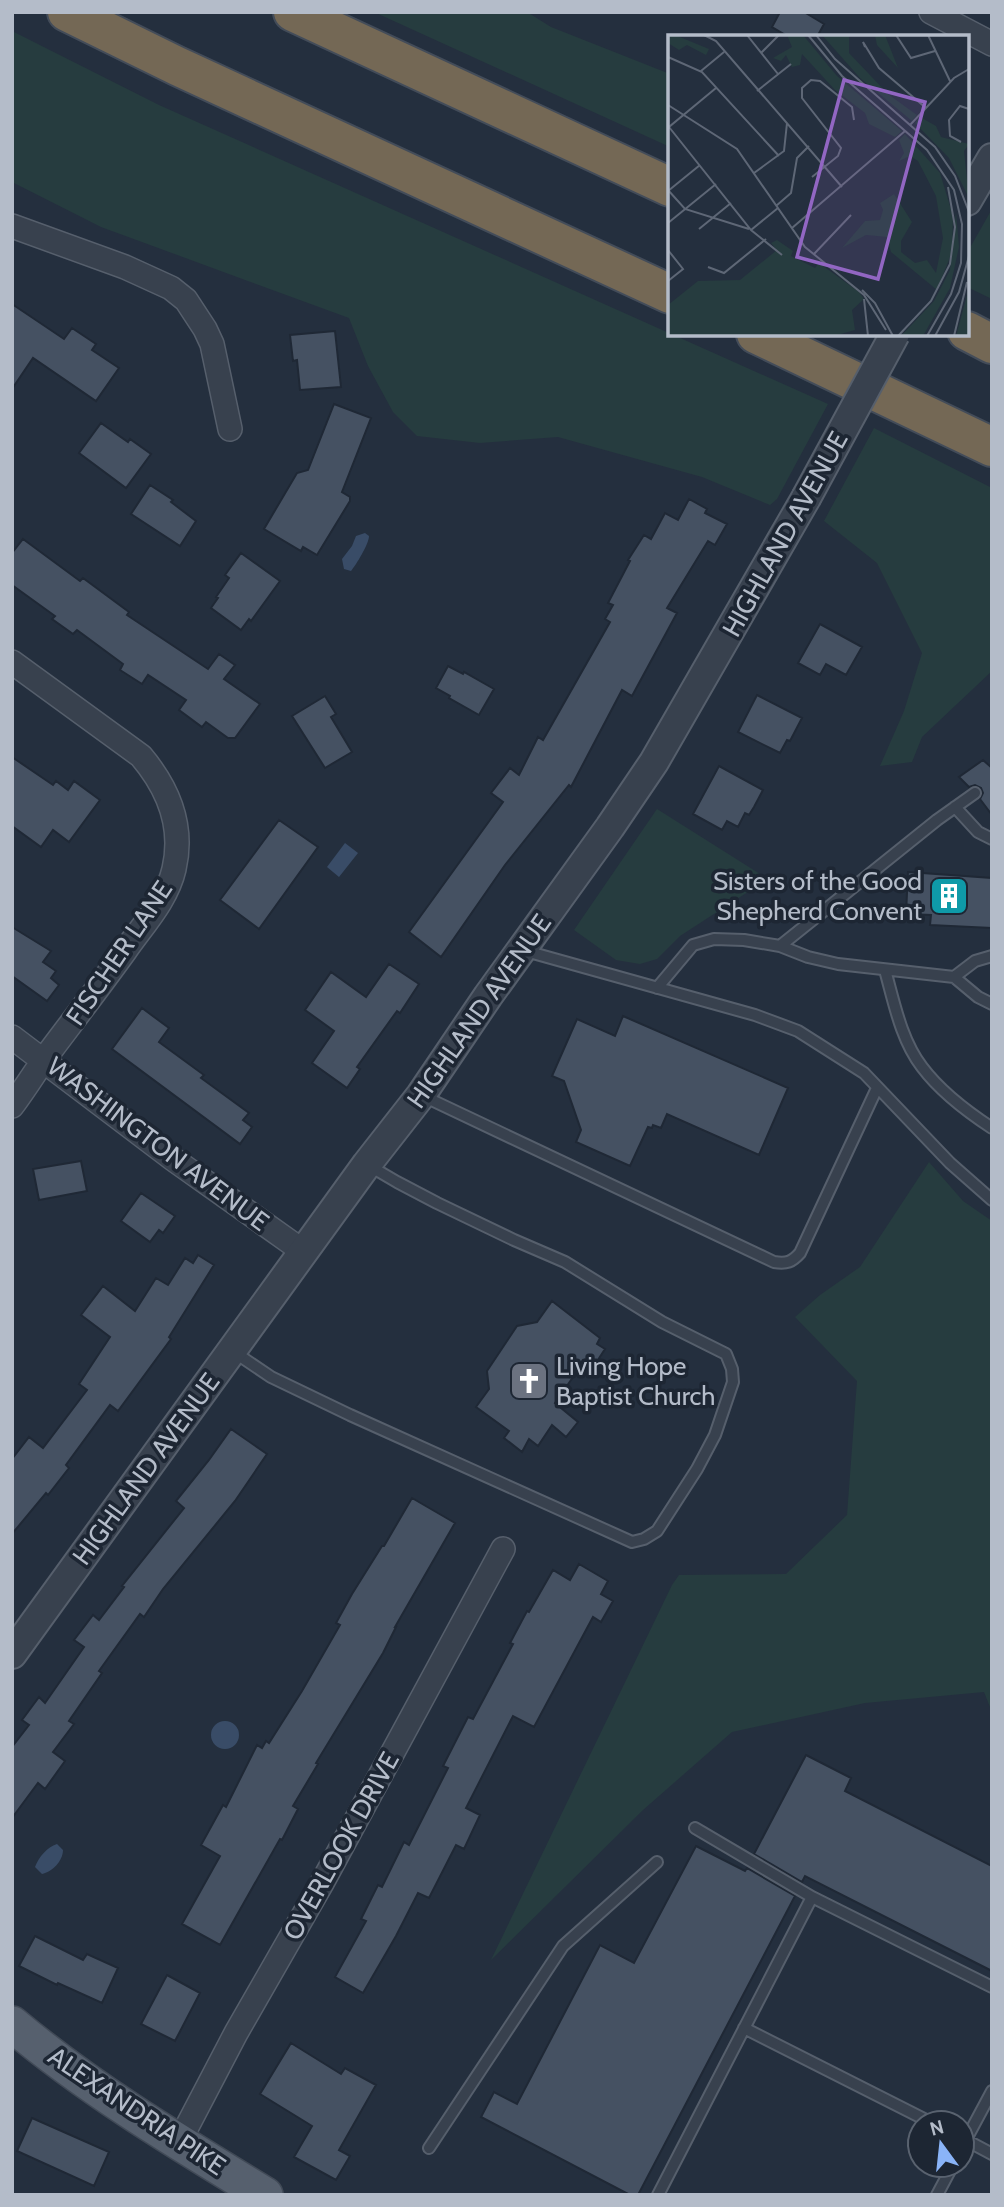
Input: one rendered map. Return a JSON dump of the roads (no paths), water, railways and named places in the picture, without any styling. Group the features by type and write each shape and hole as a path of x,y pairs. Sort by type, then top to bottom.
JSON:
{"highway":[{"path":"67,12 177,66 668,293"},
{"path":"293,12 668,186"},
{"path":"969,332 992,344"},
{"path":"760,336 992,447"}],"main road":[{"name":"ALEXANDRIA PIKE","path":"12,2024 56,2060 149,2125 265,2195"}],"street":[{"path":"931,12 992,44"},
{"path":"970,196 992,158"},
{"path":"12,226 125,267 171,288 187,300 202,322 212,344 230,429"},
{"name":"HIGHLAND AVENUE","path":"12,1654 367,1164 421,1095 654,762 806,498 894,336"},
{"name":"FISCHER LANE","path":"12,662 141,756 161,782 176,823 177,855 164,895 12,1106"},
{"name":"WASHINGTON AVENUE","path":"12,1037 173,1159 304,1252"},
{"name":"OVERLOOK DRIVE","path":"179,2142 242,2022 322,1883 503,1549"}],"lane":[{"path":"780,946 975,793"},
{"path":"955,807 978,832 992,839"},
{"path":"657,988 693,945 714,939 744,940 780,946 808,957 885,970 954,976 978,997 992,1004"},
{"path":"522,950 755,1015 798,1031 864,1073 950,1163 992,1200"},
{"path":"954,976 975,961 992,956"},
{"path":"885,970 898,1018 921,1065 962,1107 992,1128"},
{"path":"421,1095 774,1262 785,1264 793,1262 800,1253 877,1088"},
{"path":"231,1351 250,1365 293,1388 632,1542 657,1531 697,1469 715,1435 733,1382 732,1369 726,1354 662,1322 565,1262 437,1203 367,1164"},
{"path":"695,1828 812,1897 992,1987"},
{"path":"429,2148 563,1946 657,1862"},
{"path":"658,2195 812,1897"},
{"path":"744,2028 906,2110"},
{"path":"976,2119 992,2091"},
{"path":"937,2195 946,2179"}],"water":[{"path":"365,533 369,536 365,549 351,571 344,569 342,559 356,536"},
{"path":"345,843 358,853 339,877 327,867"},
{"path":"225,1721 235,1725 239,1735 235,1745 225,1749 215,1745 211,1735 215,1725"},
{"path":"57,1844 63,1850 59,1862 42,1874 35,1867 37,1863 47,1850"}],"place":[{"name":"Sisters of the Good Shepherd Convent","path":"949,896"},
{"name":"Living Hope Baptist Church","path":"529,1381"}]}
